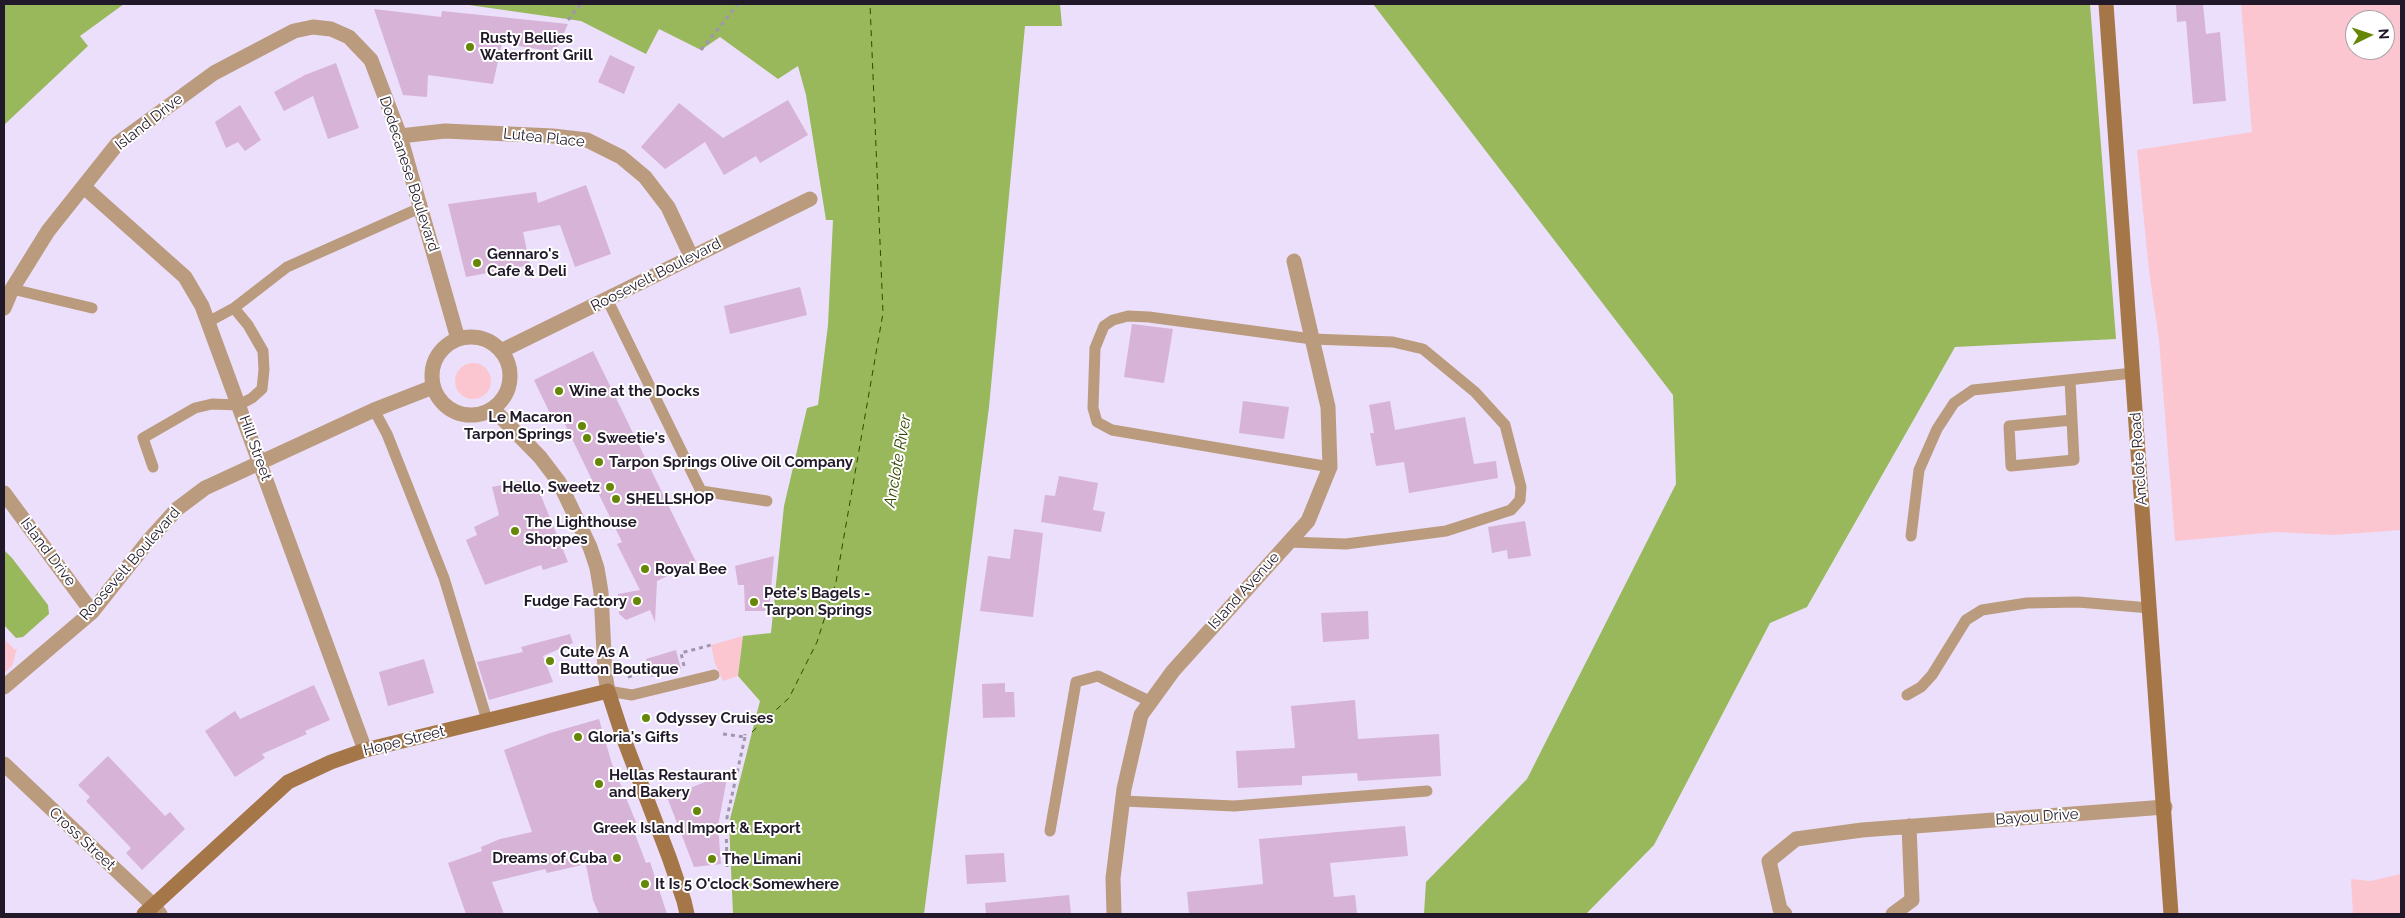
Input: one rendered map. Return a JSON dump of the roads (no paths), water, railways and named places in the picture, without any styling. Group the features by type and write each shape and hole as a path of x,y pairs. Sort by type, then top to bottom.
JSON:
{"street":[{"name":"Anclote Road","path":"2106,4 2171,914"},
{"name":"Island Drive","path":"4,308 12,289 48,231 118,143 214,73 294,31 313,27 331,29"},
{"name":"Dodecanese Boulevard","path":"331,29 349,37 370,60 400,136 422,207 458,339"},
{"name":"Lutea Place","path":"400,136 445,131 553,136 587,140 621,157 644,177 668,207 691,256"},
{"name":"Hill Street","path":"84,186 185,277 202,306 365,750"},
{"name":"Roosevelt Boulevard","path":"501,351 810,199"},
{"name":"Island Avenue","path":"1114,914 1113,878 1123,801 1141,715 1173,671 1308,521 1330,467 1328,407 1294,261"},
{"path":"481,338 492,343 501,351 509,368 509,388 503,400 493,409 476,415 457,414 447,408 438,398 433,387 432,375 439,353 448,344 458,339 481,338"},
{"name":"Roosevelt Boulevard","path":"4,687 92,612 149,540 177,509 206,488 374,410 433,387"},
{"path":"493,409 540,457 560,482 590,547 597,568 608,691 618,723 669,857 687,914"},
{"name":"Island Drive","path":"4,493 92,612"},
{"name":"Hope Street","path":"152,911 288,782 331,762 365,750 608,691"},
{"name":"Cross Street","path":"4,764 152,911"},
{"name":"Bayou Drive","path":"1785,914 1780,909 1769,861 1796,839 1862,830 2164,807"},
{"path":"1893,914 1912,900 1909,826"}],"lane":[{"path":"208,322 234,308 287,268 422,207"},
{"path":"12,289 92,308"},
{"path":"607,300 701,491 767,501"},
{"path":"153,467 143,438 194,408 212,404 239,405 252,398 262,389 263,351 248,325 234,308"},
{"path":"1288,542 1346,544 1446,531 1511,510 1520,500 1521,487 1505,425 1475,392 1423,349 1393,342 1312,339 1149,317 1128,316 1113,320 1104,326 1095,348 1093,408 1097,422 1112,430 1330,467"},
{"path":"1911,536 1919,470 1937,429 1954,403 1973,390 2133,373"},
{"path":"2070,380 2072,420 2074,460 2011,466 2009,426 2072,420"},
{"path":"374,410 387,434 444,578 487,720"},
{"path":"1907,695 1921,687 1932,675 1966,620 1982,610 2027,603 2078,602 2150,608"},
{"name":"Hope Street","path":"608,691 632,695 714,675"},
{"path":"1050,830 1076,682 1098,676 1151,702"},
{"path":"1123,801 1234,806 1427,792"}],"water":[{"path":"4,4 124,4 80,36 88,46 4,125"},
{"name":"Anclote River","path":"462,4 1060,4 1062,26 1025,26 989,407 924,914 733,914 729,823 760,701 738,676 743,636 771,633 784,506 807,408 818,405 828,325 833,220 826,220 806,95 798,66 778,79 720,37 701,50 659,29 646,54 581,21"},
{"path":"1373,4 2090,4 2116,339 1955,347 1807,607 1770,623 1654,845 1586,914 1424,914 1426,882 1527,779 1676,484 1673,395"},
{"path":"4,550 48,605 49,614 23,637 16,638 4,625"}],"place":[{"name":"Rusty Bellies Waterfront Grill","path":"470,47"},
{"name":"Gennaro's Cafe & Deli","path":"477,263"},
{"name":"Wine at the Docks","path":"559,391"},
{"name":"Le Macaron Tarpon Springs","path":"582,426"},
{"name":"Sweetie's","path":"587,438"},
{"name":"Tarpon Springs Olive Oil Company","path":"599,462"},
{"name":"Hello, Sweetz","path":"610,487"},
{"name":"SHELLSHOP","path":"616,499"},
{"name":"The Lighthouse Shoppes","path":"515,531"},
{"name":"Royal Bee","path":"645,569"},
{"name":"Fudge Factory","path":"637,601"},
{"name":"Pete's Bagels - Tarpon Springs","path":"754,602"},
{"name":"Cute As A Button Boutique","path":"550,661"},
{"name":"Odyssey Cruises","path":"646,718"},
{"name":"Gloria's Gifts","path":"578,737"},
{"name":"Hellas Restaurant and Bakery","path":"599,784"},
{"name":"Greek Island Import & Export","path":"697,811"},
{"name":"Dreams of Cuba","path":"617,858"},
{"name":"The Limani","path":"712,859"},
{"name":"It Is 5 O'clock Somewhere","path":"645,884"}]}
